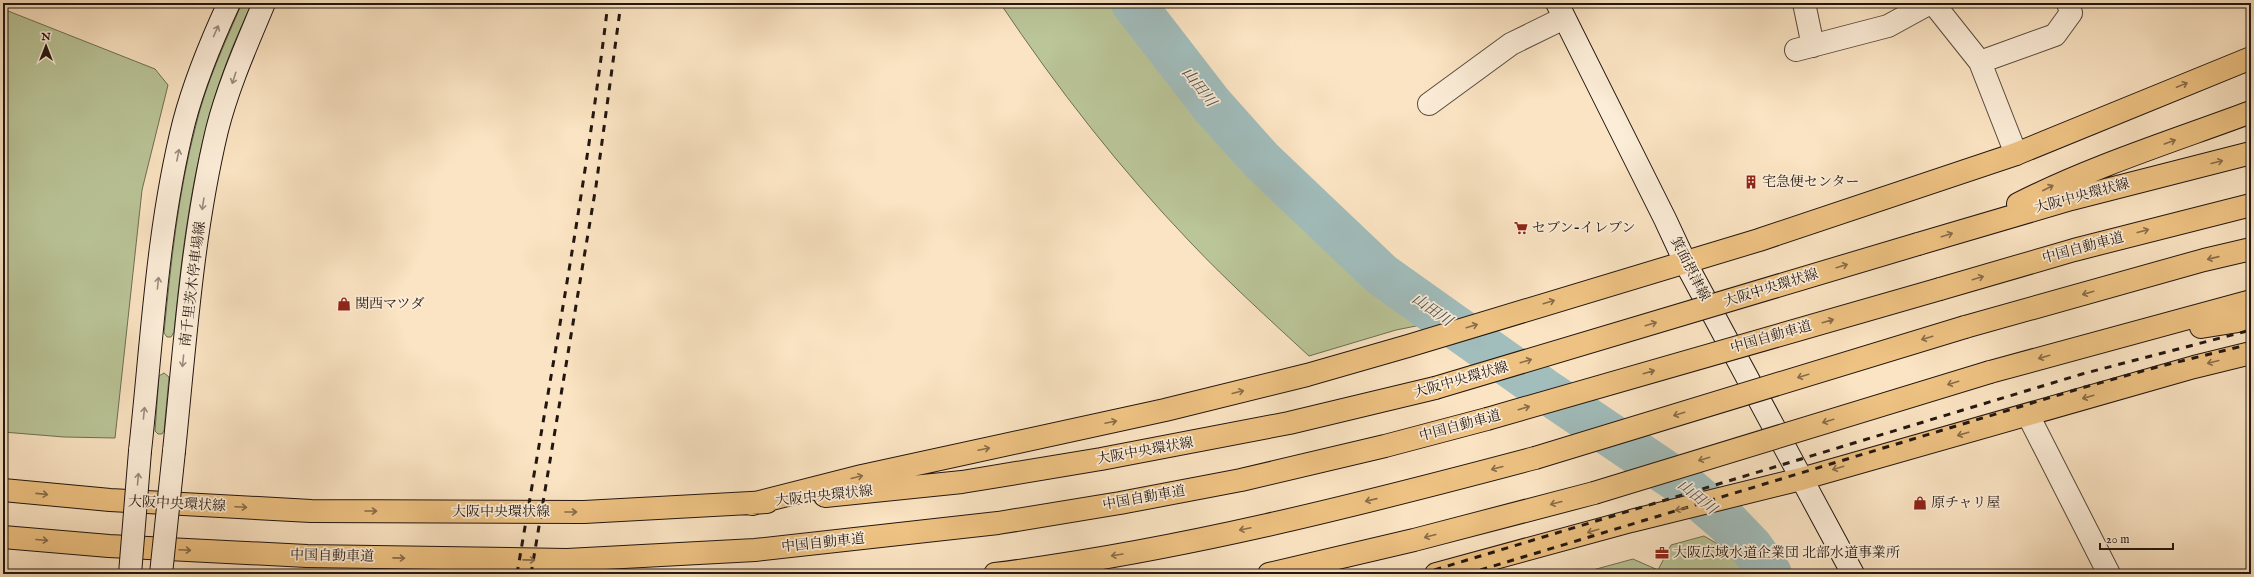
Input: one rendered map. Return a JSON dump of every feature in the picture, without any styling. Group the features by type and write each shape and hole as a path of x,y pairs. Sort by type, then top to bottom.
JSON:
{"main road":[{"path":"130,574 140,451 160,260 184,122 205,56 229,3"},
{"name":"南千里茨木停車場線","path":"161,574 194,257 217,130 237,68 264,3"},
{"path":"1804,3 1804,48 1888,26 1931,3 1980,62 2016,154"},
{"path":"1980,62 2055,35 2071,13 2068,3"},
{"path":"1428,104 1510,44 1560,11"},
{"name":"箕面摂津線","path":"1560,11 1665,219 1685,262 1853,574"},
{"path":"752,504 862,476 1165,410 1306,375 1408,346 1759,240 2016,154 2251,58"},
{"path":"1976,225 2062,182 2251,112"},
{"name":"大阪中央環状線","path":"3,490 110,500 312,511 584,512 752,504 962,482 1070,464 1289,423 1435,388 1918,244 1976,225 2251,153"},
{"name":"中国自動車道","path":"3,537 109,546 307,556 567,560 755,550 998,523 1120,503 1241,480 1385,446 1487,419 2081,248 2251,204"},
{"path":"995,574 1125,554 1400,494 1535,458 1964,327 2204,260 2251,249"},
{"path":"1269,574 1414,540 1594,493 1990,372 2082,346 2251,302"},
{"path":"2082,346 2251,319"},
{"path":"1436,574 1631,521 1801,479 2194,367 2251,353"},
{"path":"2028,415 2109,574"}],"green space":[{"path":"242,3 252,3 226,64 206,130 191,197 181,264 174,332 171,337 167,337 164,333 172,254 184,176 205,94 216,63"},
{"path":"1000,3 1115,3 1190,100 1253,170 1337,250 1426,324 1396,330 1309,356 1219,272 1139,186 1067,97"},
{"path":"3,9 155,69 168,85 142,190 115,438 64,437 3,432"},
{"path":"164,373 169,377 164,431 162,434 158,434 155,431 159,376"},
{"path":"1704,536 1728,550 1750,574 1700,574 1696,571 1684,571 1683,574 1578,574 1633,559 1658,570 1671,545"}],"waterway":[{"name":"山田川","path":"1133,3 1211,104 1261,160 1382,275 1544,390 1680,482 1728,523 1751,547 1770,574"}],"railway":[{"path":"517,574 578,218 608,3"},
{"path":"531,574 596,186 621,3"},
{"path":"1421,574 2082,374 2251,330"},
{"path":"1467,574 2085,387 2157,367 2251,344"}],"place":[{"name":"宅急便センター","path":"1751,182"},
{"name":"セブン-イレブン","path":"1521,228"},
{"name":"関西マツダ","path":"344,304"},
{"name":"原チャリ屋","path":"1920,503"},
{"name":"大阪広域水道企業団 北部水道事業所","path":"1662,553"}]}
